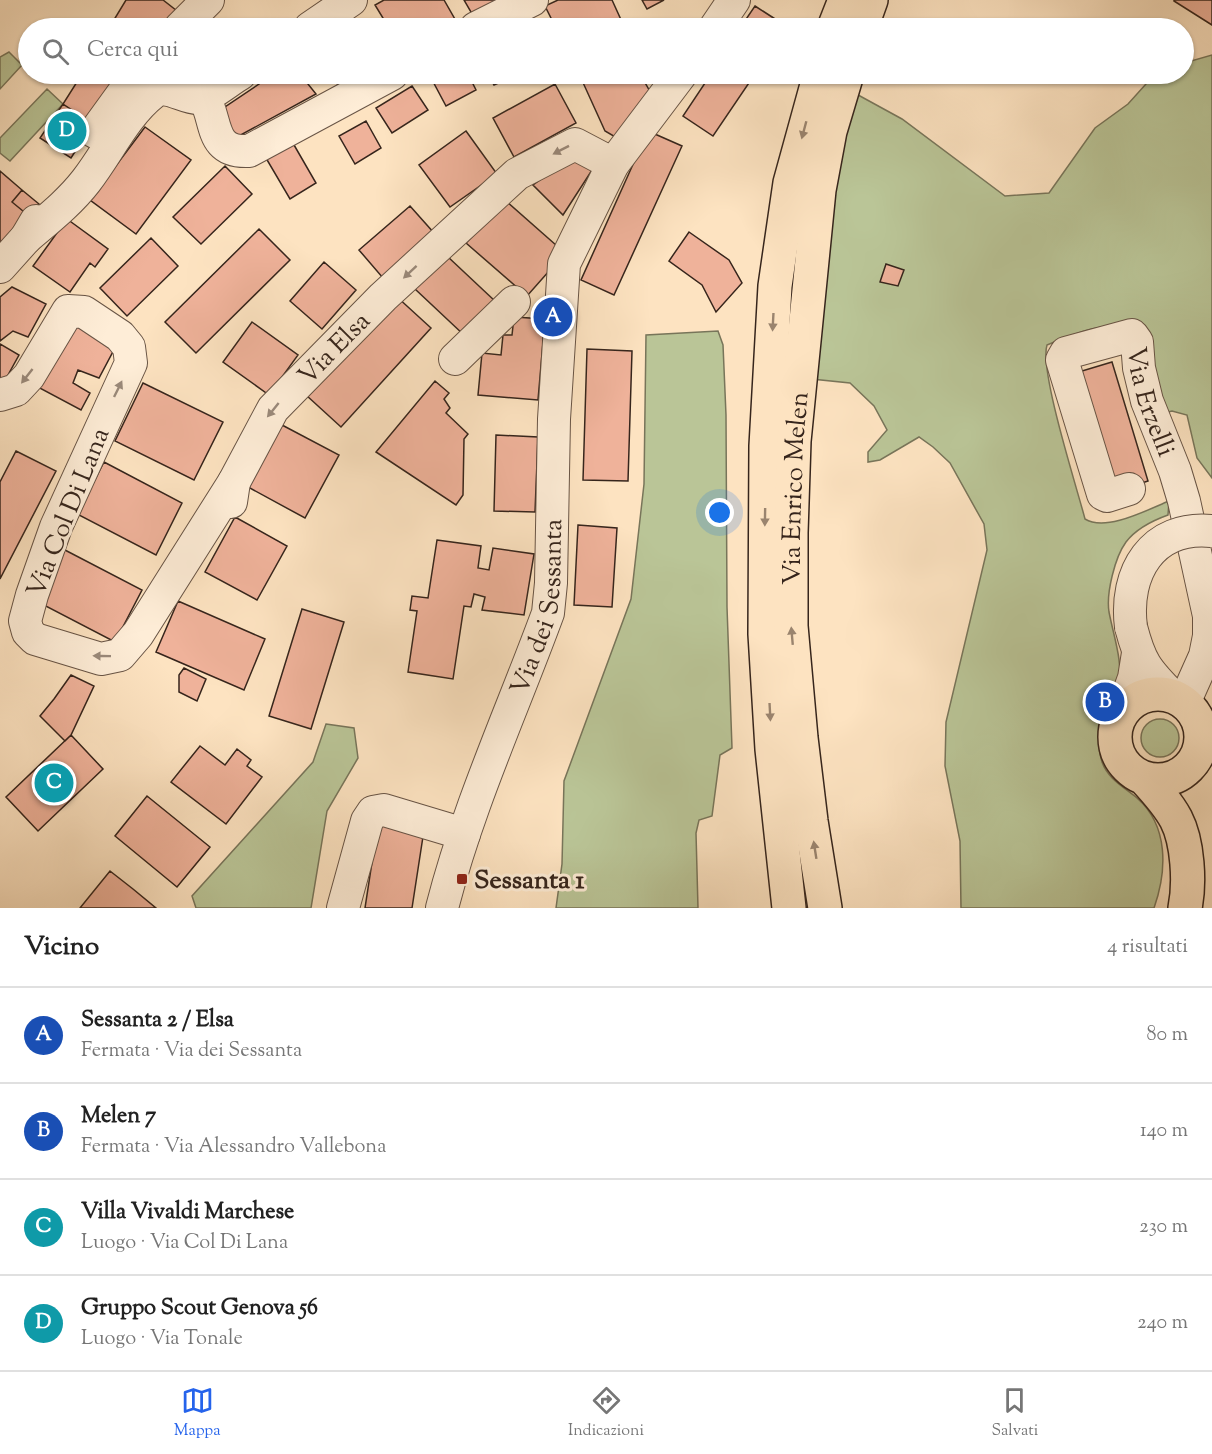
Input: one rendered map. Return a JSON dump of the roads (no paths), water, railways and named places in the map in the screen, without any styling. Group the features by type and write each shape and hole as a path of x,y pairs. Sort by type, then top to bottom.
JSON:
{"main road":[{"path":"838,18 845,0"},
{"path":"865,18 871,0"},
{"name":"Via Enrico Melen","path":"789,908 772,749 765,634 766,436 775,286 785,217 790,183 817,84"},
{"name":"Via Enrico Melen","path":"825,908 811,821 791,626 791,522 795,430 819,190 830,131 844,84"},
{"path":"1158,694 1178,699 1194,713 1200,726 1201,740 1198,754 1185,771 1166,780 1152,780 1138,776 1126,767 1118,755 1115,734 1121,714 1143,696 1158,694"},
{"path":"1185,771 1178,822 1188,878 1185,908"},
{"path":"1144,778 1167,804 1178,822"}],"street":[{"path":"190,18 208,0"},
{"path":"325,18 351,0"},
{"path":"496,18 532,0"},
{"path":"722,18 734,0"},
{"path":"0,287 27,263 42,209 130,84"},
{"path":"0,267 35,239 86,181 130,118 154,93 165,90 193,98 204,97 224,84"},
{"path":"204,97 212,113 213,129 225,145 234,150 249,151 373,84"},
{"name":"Via dei Sessanta","path":"442,908 472,807 548,613 551,583 554,418 564,264 613,164 673,84"},
{"name":"Via Elsa","path":"151,655 171,609 230,511 234,482 273,409 383,297 517,174 575,144 613,164"},
{"path":"455,359 514,302"},
{"name":"Via Col Di Lana","path":"0,395 15,390 28,376 68,311 84,312 120,336 129,347 131,363 56,527 32,595 25,621 27,632 34,639 100,659 120,655 138,634 234,482"},
{"name":"Via Erzelli","path":"1129,489 1107,496 1103,494 1062,360 1066,353 1132,335 1137,338 1142,379 1148,401 1178,481 1201,571 1209,616 1209,636 1205,656 1178,699"},
{"path":"1110,340 1121,379"},
{"path":"1121,714 1134,678 1135,640 1130,610 1132,583 1142,562 1168,537 1193,530 1212,531"},
{"path":"1135,640 1147,670 1178,699"},
{"path":"343,908 367,821 373,812 384,810 464,834"},
{"path":"778,908 783,850"}],"place":[{"name":"Gruppo Scout Genova 56","path":"67,131"},
{"name":"Sessanta 2 / Elsa","path":"553,317"},
{"name":"Melen 7","path":"1105,702"},
{"name":"Villa Vivaldi Marchese","path":"54,783"},
{"name":"Sessanta 1","path":"462,879"}]}
